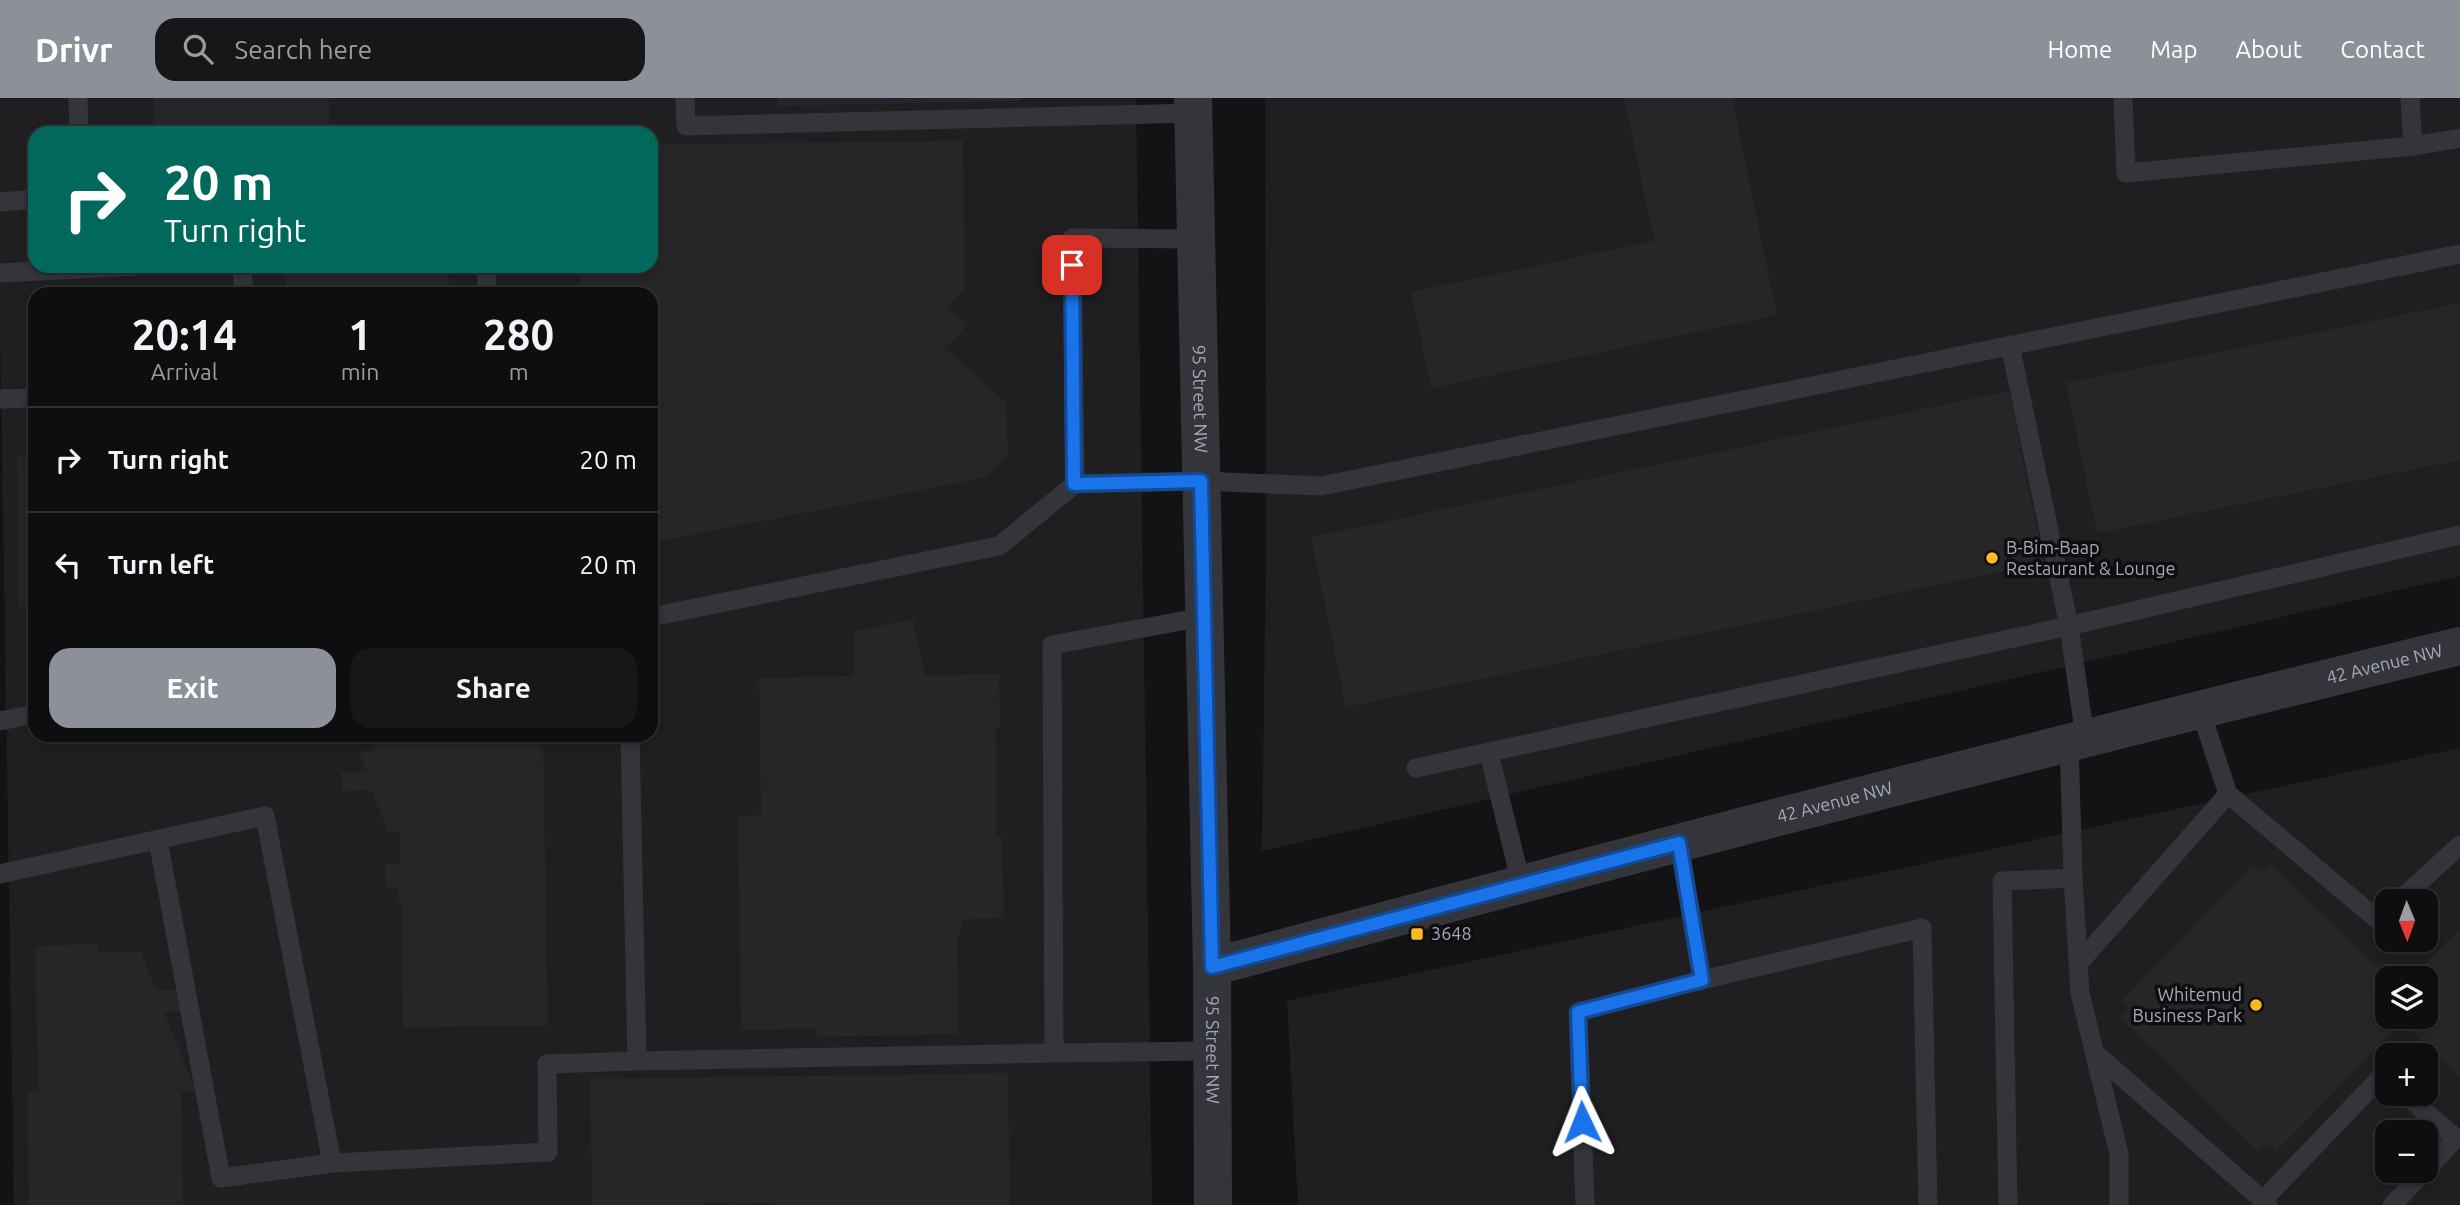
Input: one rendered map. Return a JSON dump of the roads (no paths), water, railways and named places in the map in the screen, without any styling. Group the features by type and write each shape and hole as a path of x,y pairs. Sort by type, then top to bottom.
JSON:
{"street":[{"name":"95 Street NW","path":"1193,106 1212,967 1213,1205"},
{"name":"42 Avenue NW","path":"1212,967 1521,883 2077,740 2460,646"}],"lane":[{"path":"78,98 79,126"},
{"path":"685,98 686,126 1193,106"},
{"path":"2123,98 2126,173 2413,146 2460,138"},
{"path":"2410,98 2413,146"},
{"path":"0,202 28,200"},
{"path":"1074,484 1072,238 1196,239"},
{"path":"658,616 999,546 1074,484 1201,481 1321,486 2460,254"},
{"path":"0,273 28,272"},
{"path":"2010,345 2070,626 2077,740 2073,878 2080,993 2119,1154 2119,1205"},
{"path":"0,399 28,398"},
{"path":"1416,768 2070,626 2460,535"},
{"path":"1054,1053 1052,645 1203,617"},
{"path":"2200,709 2228,794 2375,917"},
{"path":"0,721 28,715"},
{"path":"630,742 637,1061"},
{"path":"1489,753 1521,883"},
{"path":"2078,964 2228,794"},
{"path":"0,874 265,816 332,1163"},
{"path":"158,839 221,1178 332,1163 548,1152 547,1064 1211,1051"},
{"path":"1679,843 1702,980"},
{"path":"2412,889 2460,845"},
{"path":"2008,1205 2002,881 2073,878"},
{"path":"1585,1205 1578,1012 1922,928 1928,1205"},
{"path":"2095,1053 2266,1203 2375,1084"},
{"path":"2418,1106 2435,1120"},
{"path":"2438,1123 2456,1138 2438,1157"},
{"path":"2392,1205 2413,1183"}],"place":[{"name":"B-Bim-Baap Restaurant & Lounge","path":"1992,558"},
{"name":"3648","path":"1417,934"},
{"name":"Whitemud Business Park","path":"2256,1005"}]}
